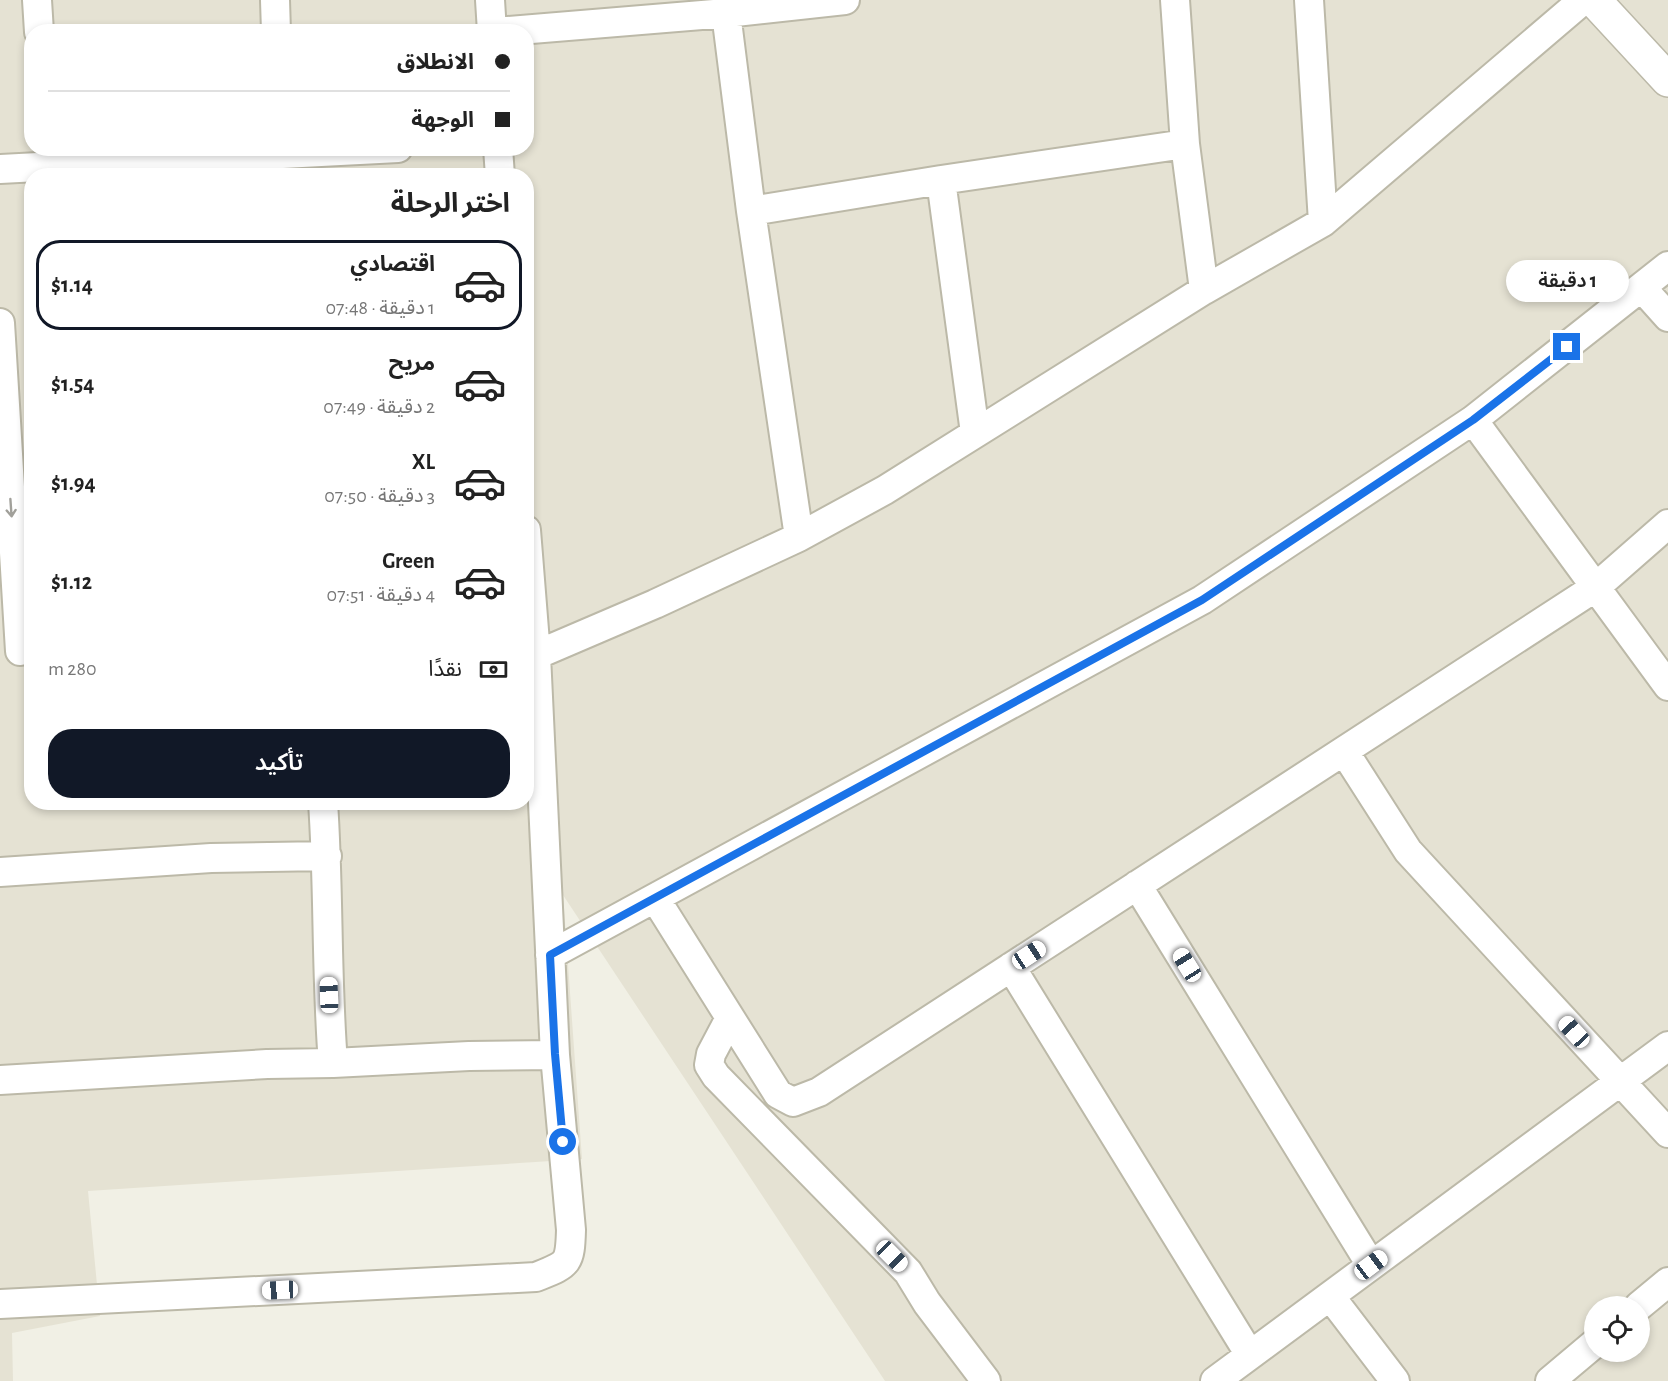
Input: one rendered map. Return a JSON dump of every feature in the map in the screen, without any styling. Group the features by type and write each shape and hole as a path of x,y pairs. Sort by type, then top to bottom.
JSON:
{"street":[{"path":"37,0 38,24"},
{"path":"275,0 276,24"},
{"path":"490,0 493,24"},
{"path":"534,29 726,13 845,0"},
{"path":"1175,0 1185,144 1204,290"},
{"path":"1309,0 1323,222"},
{"path":"534,654 655,604 799,537 885,490 1204,290 1323,222 1583,0"},
{"path":"1594,0 1668,80"},
{"path":"726,13 751,212 799,537"},
{"path":"751,212 941,180 1185,144"},
{"path":"0,169 46,163 282,160 321,156"},
{"path":"941,180 975,433"},
{"path":"550,955 1202,600 1473,420 1668,266"},
{"path":"1642,288 1668,317"},
{"path":"0,323 17,651"},
{"path":"1473,420 1668,686"},
{"path":"655,898 778,1094 793,1102 819,1092 1596,588 1668,524"},
{"path":"0,1304 536,1277 562,1267 570,1255 572,1230 555,1054 534,702"},
{"path":"1344,751 1408,851 1668,1134"},
{"path":"324,810 333,1063"},
{"path":"0,872 211,858 327,856"},
{"path":"1137,885 1371,1265"},
{"path":"1011,967 1250,1355"},
{"path":"730,1018 711,1054 709,1065 716,1076 908,1272 927,1303 986,1381"},
{"path":"1215,1381 1668,1046"},
{"path":"0,1080 267,1064 555,1054"},
{"path":"1650,1297 1668,1282"},
{"path":"1330,1296 1395,1381"},
{"path":"1550,1381 1584,1352"}],"shaded area":[{"path":"0,0 1668,0 1668,1381 885,1381 563,895 582,1159 88,1191 100,1316 12,1333 13,1381 0,1381"}],"route":[{"path":"563,1142 555,1054 550,955 1202,600 1473,420 1567,347"}]}
